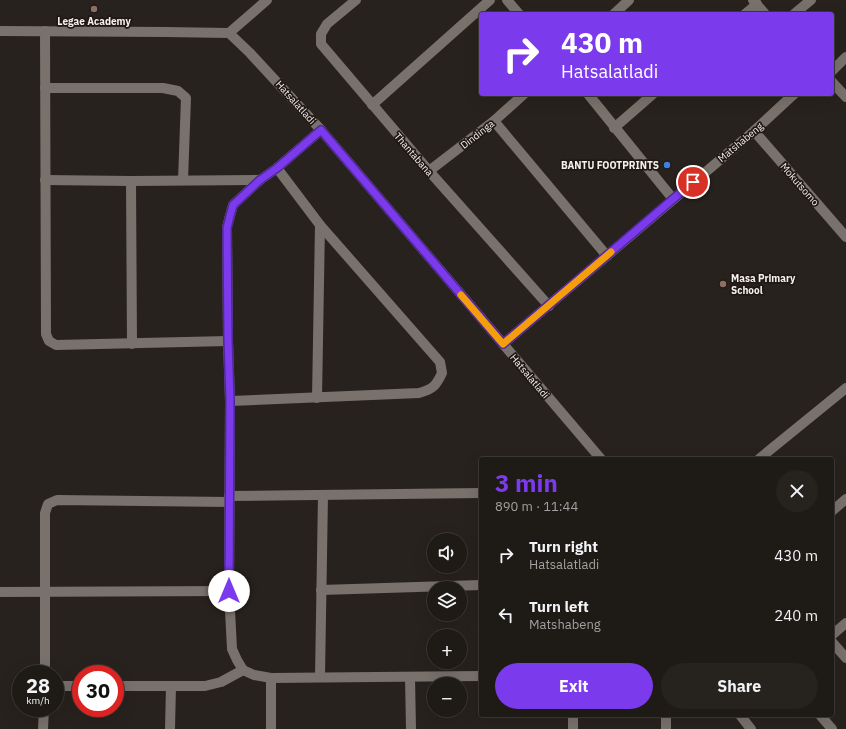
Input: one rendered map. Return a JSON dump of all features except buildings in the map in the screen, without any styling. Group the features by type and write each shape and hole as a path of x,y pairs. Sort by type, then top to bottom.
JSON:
{"street":[{"path":"0,32 229,33 267,0"},
{"name":"Thantabana","path":"356,0 327,24 321,34 321,44 429,171 549,306"},
{"path":"372,105 490,0"},
{"path":"507,0 517,12"},
{"path":"616,12 628,0"},
{"path":"796,12 811,0"},
{"path":"747,12 755,2 763,12"},
{"path":"45,31 46,334 49,341 56,345 132,344 228,340"},
{"name":"Hatsalatladi","path":"229,33 250,52 321,130 599,457"},
{"path":"834,69 846,57"},
{"path":"834,84 846,97"},
{"path":"45,88 163,88 178,91 186,98 183,180"},
{"name":"Dindinga","path":"429,171 494,121 522,96"},
{"path":"590,96 673,199"},
{"path":"614,128 651,96"},
{"name":"Matshabeng","path":"503,344 792,96"},
{"path":"494,121 607,256"},
{"path":"321,130 277,168 260,180 233,205 228,222 228,340 230,400 229,591 232,649 243,670 254,675 271,678 479,676"},
{"name":"Mokutsomo","path":"754,130 846,237"},
{"path":"230,400 317,398 419,393 430,390 437,384 442,373 440,362 320,225 277,168"},
{"path":"45,180 260,180"},
{"path":"131,181 132,344"},
{"path":"317,398 320,225"},
{"path":"761,457 846,388"},
{"path":"45,665 45,513 48,504 57,500 229,499 323,494 479,493"},
{"path":"320,677 323,494"},
{"path":"834,509 846,500"},
{"path":"321,590 479,585"},
{"path":"1,592 229,591"},
{"path":"834,633 846,622"},
{"path":"834,644 846,658"},
{"path":"124,686 205,686 221,682 243,670"},
{"path":"410,677 411,729"},
{"path":"271,678 271,729"},
{"path":"170,729 171,686"},
{"path":"43,729 44,717"},
{"path":"573,717 573,729"},
{"path":"666,717 666,729"},
{"path":"742,717 751,729"},
{"path":"822,717 832,729"}],"slow traffic":[{"path":"461,295 503,344 611,252"}],"place":[{"name":"Legae Academy","path":"94,9"},
{"name":"BANTU FOOTPRINTS","path":"667,165"},
{"name":"Masa Primary School","path":"723,284"}],"route":[{"path":"229,591 230,400 227,228 233,205 260,180 277,168 321,130 503,344 693,182"}]}
